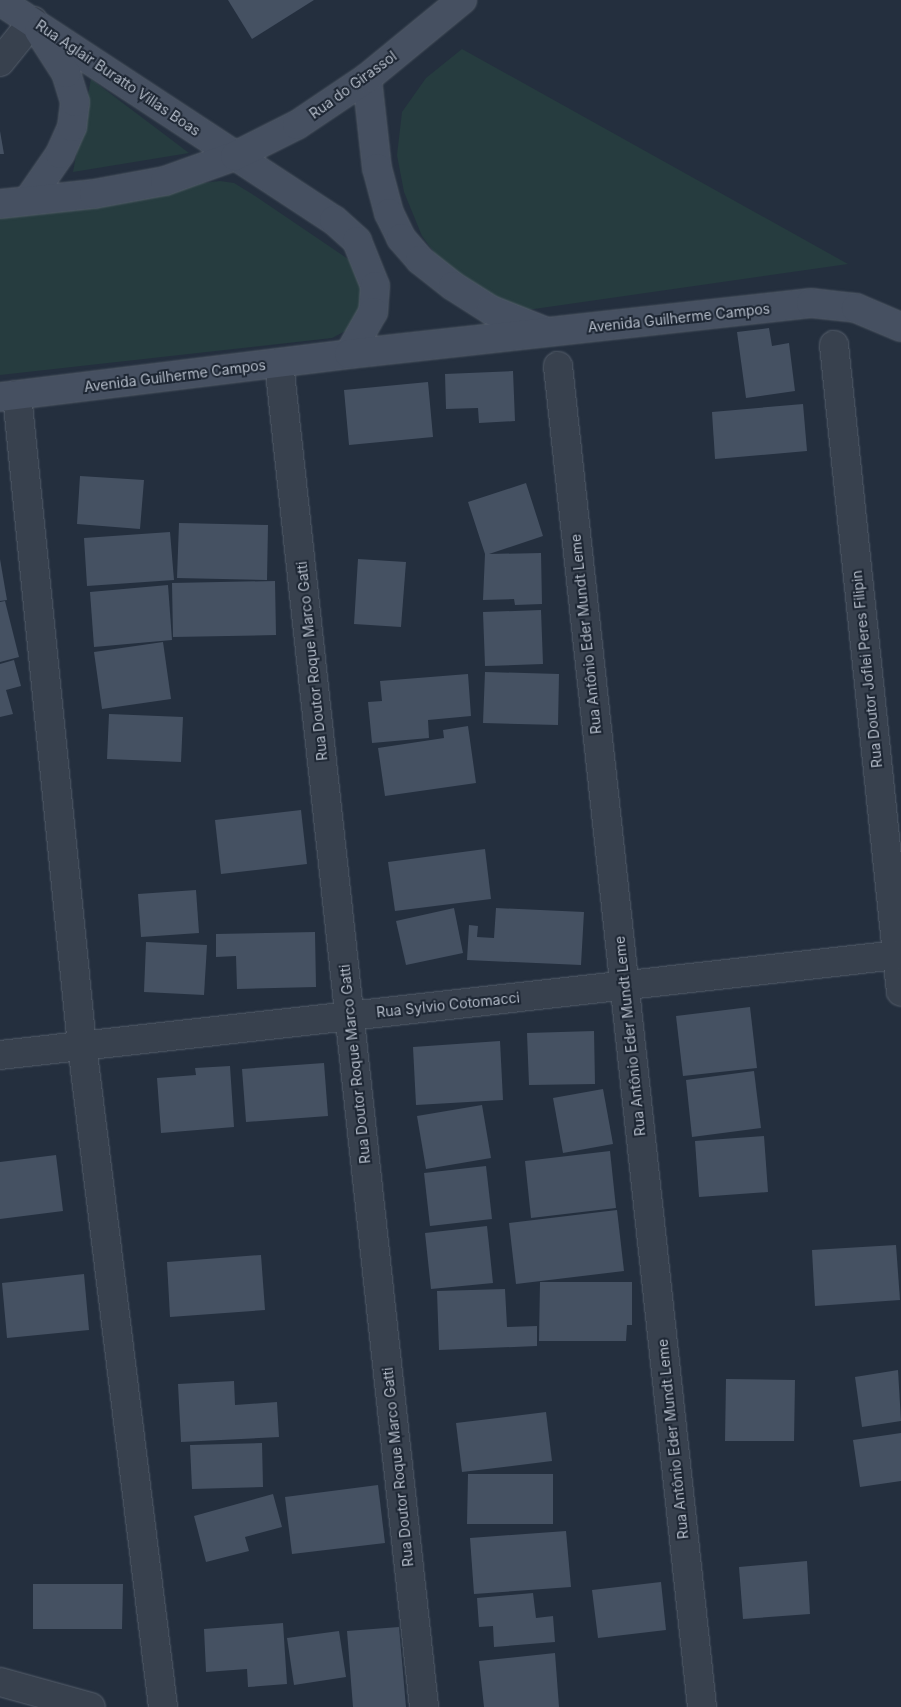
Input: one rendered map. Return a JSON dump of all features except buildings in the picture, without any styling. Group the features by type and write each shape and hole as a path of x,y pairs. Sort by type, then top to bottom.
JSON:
{"main road":[{"name":"Rua do Girassol","path":"235,156 297,126 367,78 462,0"},
{"name":"Rua Aglair Buratto Villas Boas","path":"0,1 235,156"},
{"path":"29,199 60,154 72,127 75,102 66,73 33,21"},
{"name":"Avenida Guilherme Campos","path":"367,78 377,168 389,213 401,238 420,260 453,286 491,310 547,332"},
{"path":"0,204 29,199 94,194 166,181 235,156 334,220 357,241 375,286 373,312 349,354"},
{"name":"Avenida Guilherme Campos","path":"9,396 349,354 811,303 856,308 901,327"}],"street":[{"path":"0,62 33,21"},
{"name":"Rua Doutor Joflei Peres Filipin","path":"834,345 901,992"},
{"name":"Rua Doutor Roque Marco Gatti","path":"279,363 424,1707"},
{"name":"Rua Antônio Eder Mundt Leme","path":"558,366 702,1707"},
{"path":"9,396 82,1045 162,1707"},
{"name":"Rua Sylvio Cotomacci","path":"0,1055 897,955"},
{"path":"0,1682 91,1707"}],"green space":[{"path":"462,49 848,264 527,310 482,291 442,263 422,236 404,192 397,155 402,112 426,78"},
{"path":"91,79 189,153 73,172"},
{"path":"220,181 234,183 351,261 366,299 355,326 332,338 0,375 0,207"}]}
